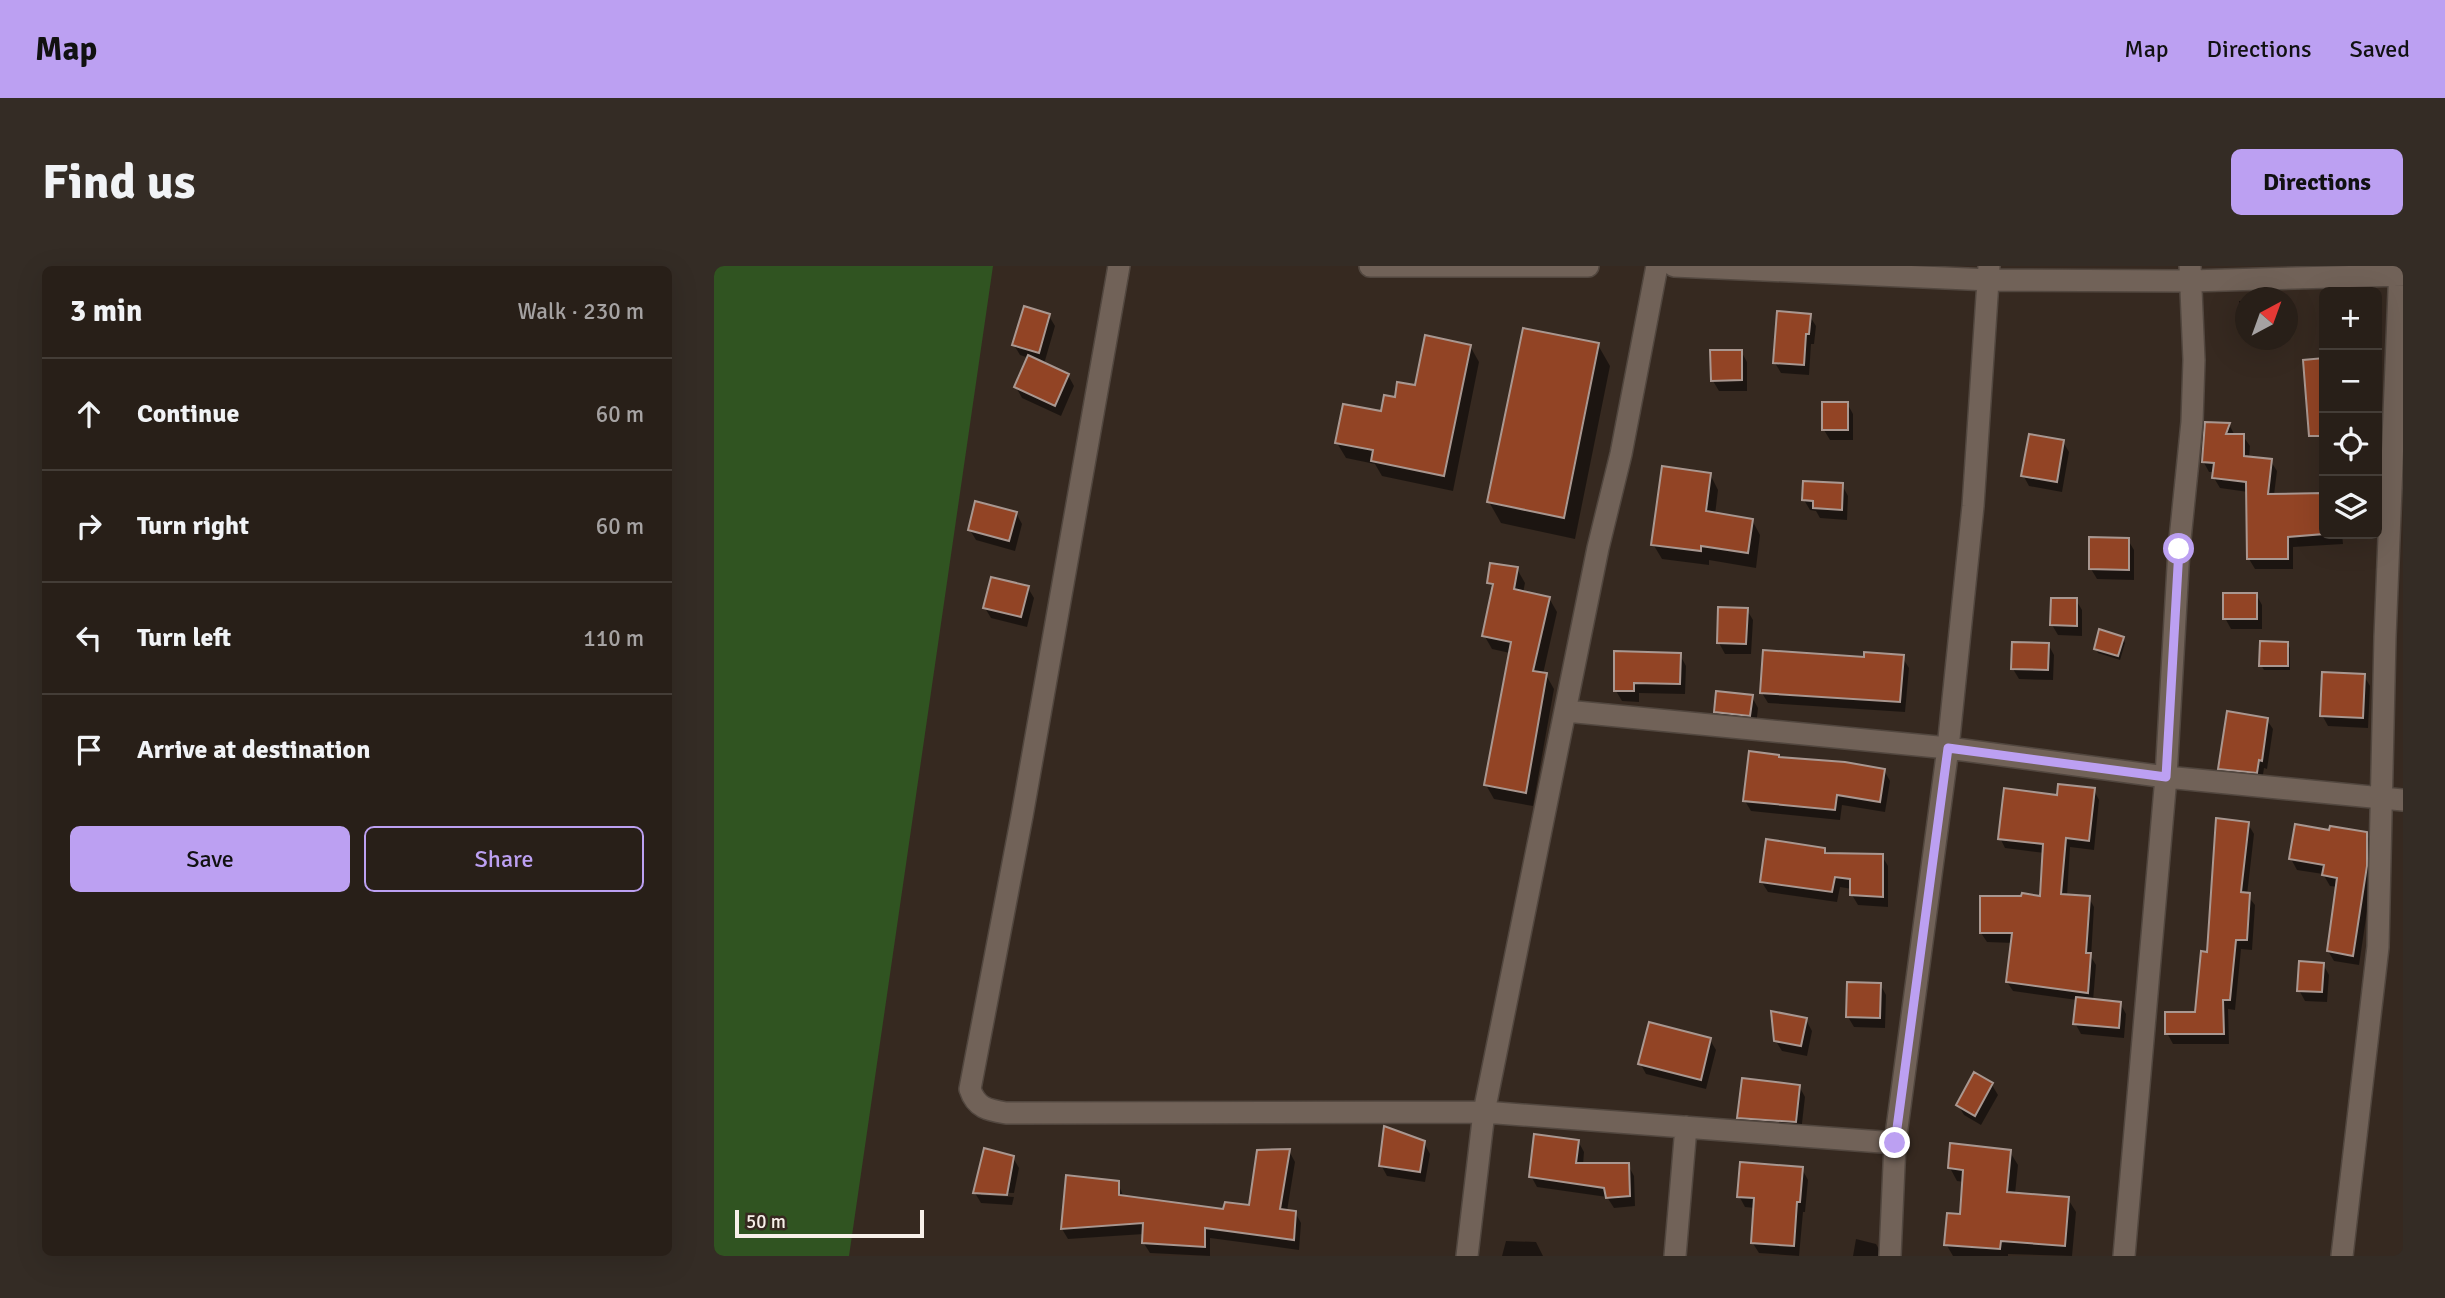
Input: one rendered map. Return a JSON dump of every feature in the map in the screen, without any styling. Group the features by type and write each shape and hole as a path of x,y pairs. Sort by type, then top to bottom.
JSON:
{"street":[{"path":"1119,266 1025,803 970,1089 979,1106 1006,1113 1483,1112 1895,1143"},
{"path":"1370,266 1588,266"},
{"path":"1467,1256 1483,1112 1657,266"},
{"path":"1674,266 1989,273 2401,272 2385,637 2393,800 2342,1256"},
{"path":"1890,1256 1895,1143 1948,748 1973,506 1989,273"},
{"path":"2124,1256 2166,777 2179,549 2192,422 2194,360 2190,273"},
{"path":"1566,710 1948,748 2166,777 2393,800"},
{"path":"1675,1256 1686,1127"}],"green space":[{"path":"714,266 993,266 849,1256 714,1256"}],"building":[{"path":"1024,306 1050,314 1039,353 1012,345"},
{"path":"1777,311 1811,314 1809,334 1806,334 1804,365 1773,363"},
{"path":"1523,328 1599,343 1564,518 1487,502"},
{"path":"1425,335 1471,345 1444,476 1371,461 1373,450 1335,443 1343,404 1381,411 1384,395 1395,397 1397,382 1415,385"},
{"path":"1710,350 1742,350 1742,380 1711,381"},
{"path":"1028,355 1069,374 1055,406 1014,387"},
{"path":"2319,358 2319,436 2309,436 2303,360"},
{"path":"1822,402 1848,402 1848,430 1822,430"},
{"path":"2205,422 2230,423 2226,434 2244,434 2244,456 2272,459 2268,494 2319,493 2319,534 2288,537 2288,559 2247,559 2246,482 2212,478 2214,463 2202,462"},
{"path":"2029,434 2064,440 2057,482 2021,476"},
{"path":"1662,466 1711,473 1706,511 1753,519 1748,553 1701,546 1701,551 1651,545"},
{"path":"1803,481 1843,483 1842,510 1813,508 1813,501 1802,500"},
{"path":"975,501 1017,512 1009,541 968,530"},
{"path":"2089,537 2129,538 2129,570 2089,569"},
{"path":"1490,563 1518,567 1514,589 1550,597 1533,671 1547,673 1526,793 1484,785 1511,642 1482,636 1493,584 1487,583"},
{"path":"991,577 1029,586 1021,617 983,608"},
{"path":"2223,593 2257,593 2257,619 2223,619"},
{"path":"2051,598 2077,598 2077,626 2050,625"},
{"path":"1718,607 1748,608 1746,644 1717,643"},
{"path":"2099,629 2124,637 2118,656 2094,649"},
{"path":"2260,641 2288,642 2288,666 2259,666"},
{"path":"2012,642 2049,643 2048,670 2011,669"},
{"path":"1763,650 1864,657 1864,652 1904,655 1900,702 1760,693"},
{"path":"1614,651 1681,653 1680,684 1634,683 1634,691 1614,691"},
{"path":"2322,672 2365,674 2363,718 2320,716"},
{"path":"1716,691 1753,695 1750,716 1714,712"},
{"path":"2227,711 2268,718 2262,761 2259,760 2257,773 2218,769"},
{"path":"1749,751 1885,769 1880,802 1837,795 1835,810 1743,801"},
{"path":"2058,784 2095,788 2089,841 2066,838 2061,894 2090,896 2086,953 2091,953 2088,993 2006,982 2012,933 1980,933 1980,896 2021,896 2022,893 2040,896 2043,844 1998,839 2004,788 2057,795"},
{"path":"2216,818 2249,822 2241,892 2250,893 2247,940 2236,940 2230,1000 2223,1000 2224,1034 2165,1034 2165,1012 2195,1012 2201,951 2207,952"},
{"path":"2295,824 2329,830 2330,826 2367,832 2367,866 2353,956 2327,951 2337,878 2322,875 2324,865 2289,859"},
{"path":"1766,839 1825,848 1825,853 1883,854 1883,897 1850,895 1850,879 1835,877 1832,892 1760,882"},
{"path":"2299,961 2324,963 2322,992 2297,991"},
{"path":"1847,982 1881,983 1880,1018 1846,1017"},
{"path":"2076,997 2121,1002 2119,1028 2073,1024"},
{"path":"1771,1011 1807,1018 1801,1046 1774,1041"},
{"path":"1649,1022 1711,1038 1701,1080 1638,1064"},
{"path":"1974,1072 1993,1083 1975,1116 1956,1105"},
{"path":"1742,1078 1800,1085 1796,1122 1737,1118"},
{"path":"1384,1126 1425,1141 1420,1172 1379,1166"},
{"path":"1534,1134 1579,1140 1576,1163 1629,1163 1630,1196 1606,1198 1604,1188 1529,1177"},
{"path":"1950,1143 2011,1150 2007,1192 2069,1197 2065,1246 2001,1241 2000,1249 1944,1245 1947,1213 1960,1214 1963,1170 1948,1168"},
{"path":"984,1148 1014,1156 1007,1195 973,1193"},
{"path":"1290,1149 1280,1209 1296,1211 1294,1240 1205,1228 1205,1247 1142,1243 1143,1223 1061,1229 1066,1175 1119,1181 1119,1195 1223,1209 1225,1202 1249,1205 1257,1150"},
{"path":"1740,1162 1803,1167 1794,1246 1751,1243 1754,1198 1737,1197"}],"route":[{"path":"1895,1143 1948,748 2166,777 2179,549"}]}
